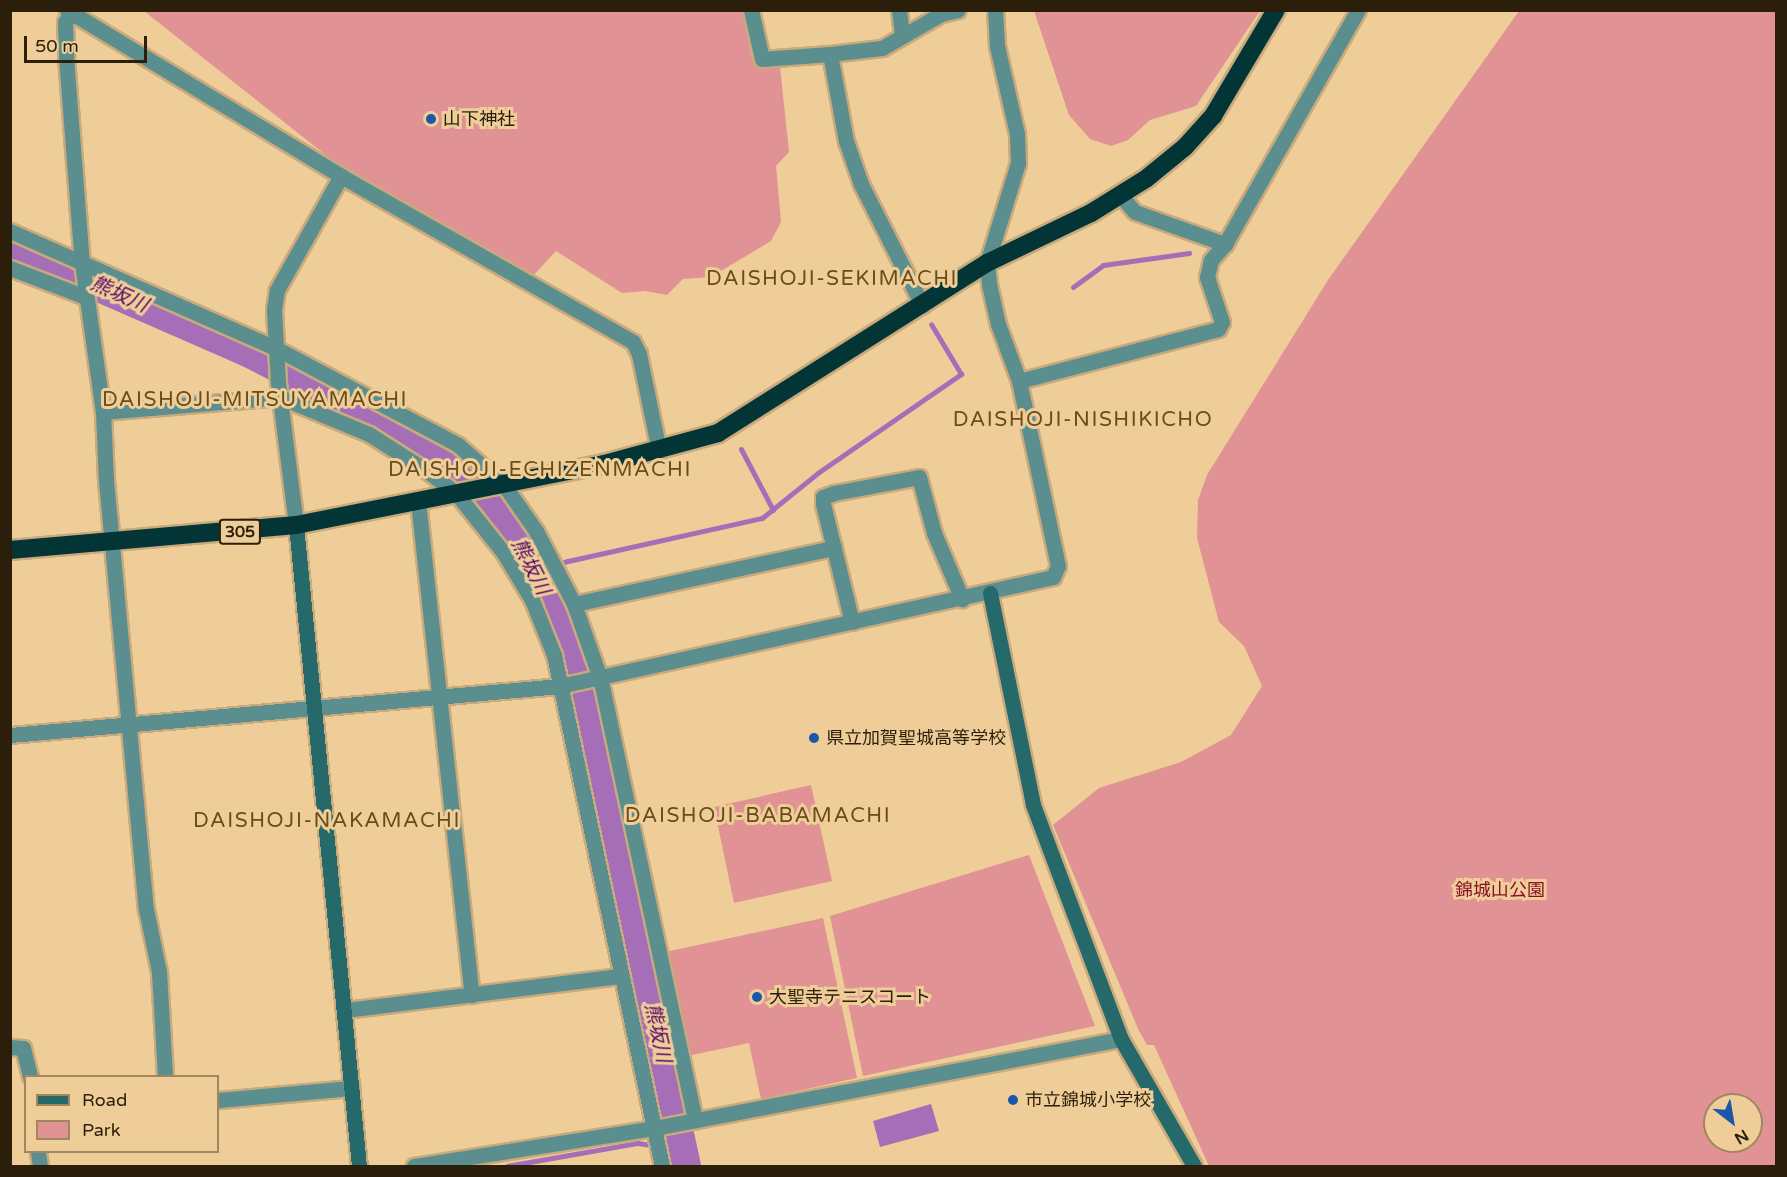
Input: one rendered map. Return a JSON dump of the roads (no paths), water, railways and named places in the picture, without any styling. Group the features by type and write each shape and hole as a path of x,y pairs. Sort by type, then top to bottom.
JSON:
{"highway":[{"name":"305","path":"10,550 296,525 500,486 697,441 740,422 987,263 1121,196 1199,133 1232,87 1276,10"}],"street":[{"path":"751,10 762,59 882,48 941,14 958,10"},
{"path":"899,10 902,36"},
{"path":"10,735 441,694 564,685 990,593 1057,574 1019,381 998,324 987,263 1018,163 1017,134 997,46 996,10"},
{"path":"1019,381 1218,329 1222,322 1207,277 1211,260 1226,244 1358,10"},
{"path":"165,1075 159,972 146,909 113,541 104,412 82,267 66,57 65,22 69,12 340,176 633,342 639,354 659,451"},
{"path":"830,54 846,141 861,184 922,304"},
{"path":"340,176 277,290 277,353 279,390 296,525 312,706 346,1010 359,1167"},
{"path":"1121,196 1135,212 1226,244"},
{"path":"10,231 82,267 277,353 458,445 500,486 536,531 574,604 598,678 690,1121"},
{"path":"10,268 86,297"},
{"path":"104,412 279,390 369,434 462,492 528,592 548,637 564,685 620,976 657,1128 662,1167"},
{"path":"852,622 823,497 919,477 934,533 962,599"},
{"path":"418,501 441,694 472,995"},
{"path":"574,604 834,548"},
{"path":"990,593 1033,805 1121,1039 1194,1167"},
{"path":"346,1010 620,976"},
{"path":"414,1167 657,1128 1121,1039"},
{"path":"10,1047 22,1048 29,1075"},
{"path":"219,1100 351,1088"}],"waterway":[{"name":"熊坂川","path":"10,248 246,351 400,429 472,482 516,537 574,654 686,1166"},
{"path":"1073,287 1103,265 1189,253"},
{"path":"535,574 568,561 762,518 819,472 961,374 931,324"},
{"path":"741,449 773,510"},
{"path":"507,1166 638,1143 681,1150"}],"place":[{"name":"山下神社","path":"431,119"},
{"name":"県立加賀聖城高等学校","path":"814,738"},
{"name":"大聖寺テニスコート","path":"757,997"},
{"name":"市立錦城小学校","path":"1013,1100"}],"district":[{"name":"DAISHOJI-SEKIMACHI","path":"832,279"},
{"name":"DAISHOJI-MITSUYAMACHI","path":"255,400"},
{"name":"DAISHOJI-NISHIKICHO","path":"1083,420"},
{"name":"DAISHOJI-ECHIZENMACHI","path":"540,470"},
{"name":"DAISHOJI-BABAMACHI","path":"758,816"},
{"name":"DAISHOJI-NAKAMACHI","path":"327,821"}],"park label":[{"name":"錦城山公園","path":"1500,890"}]}
